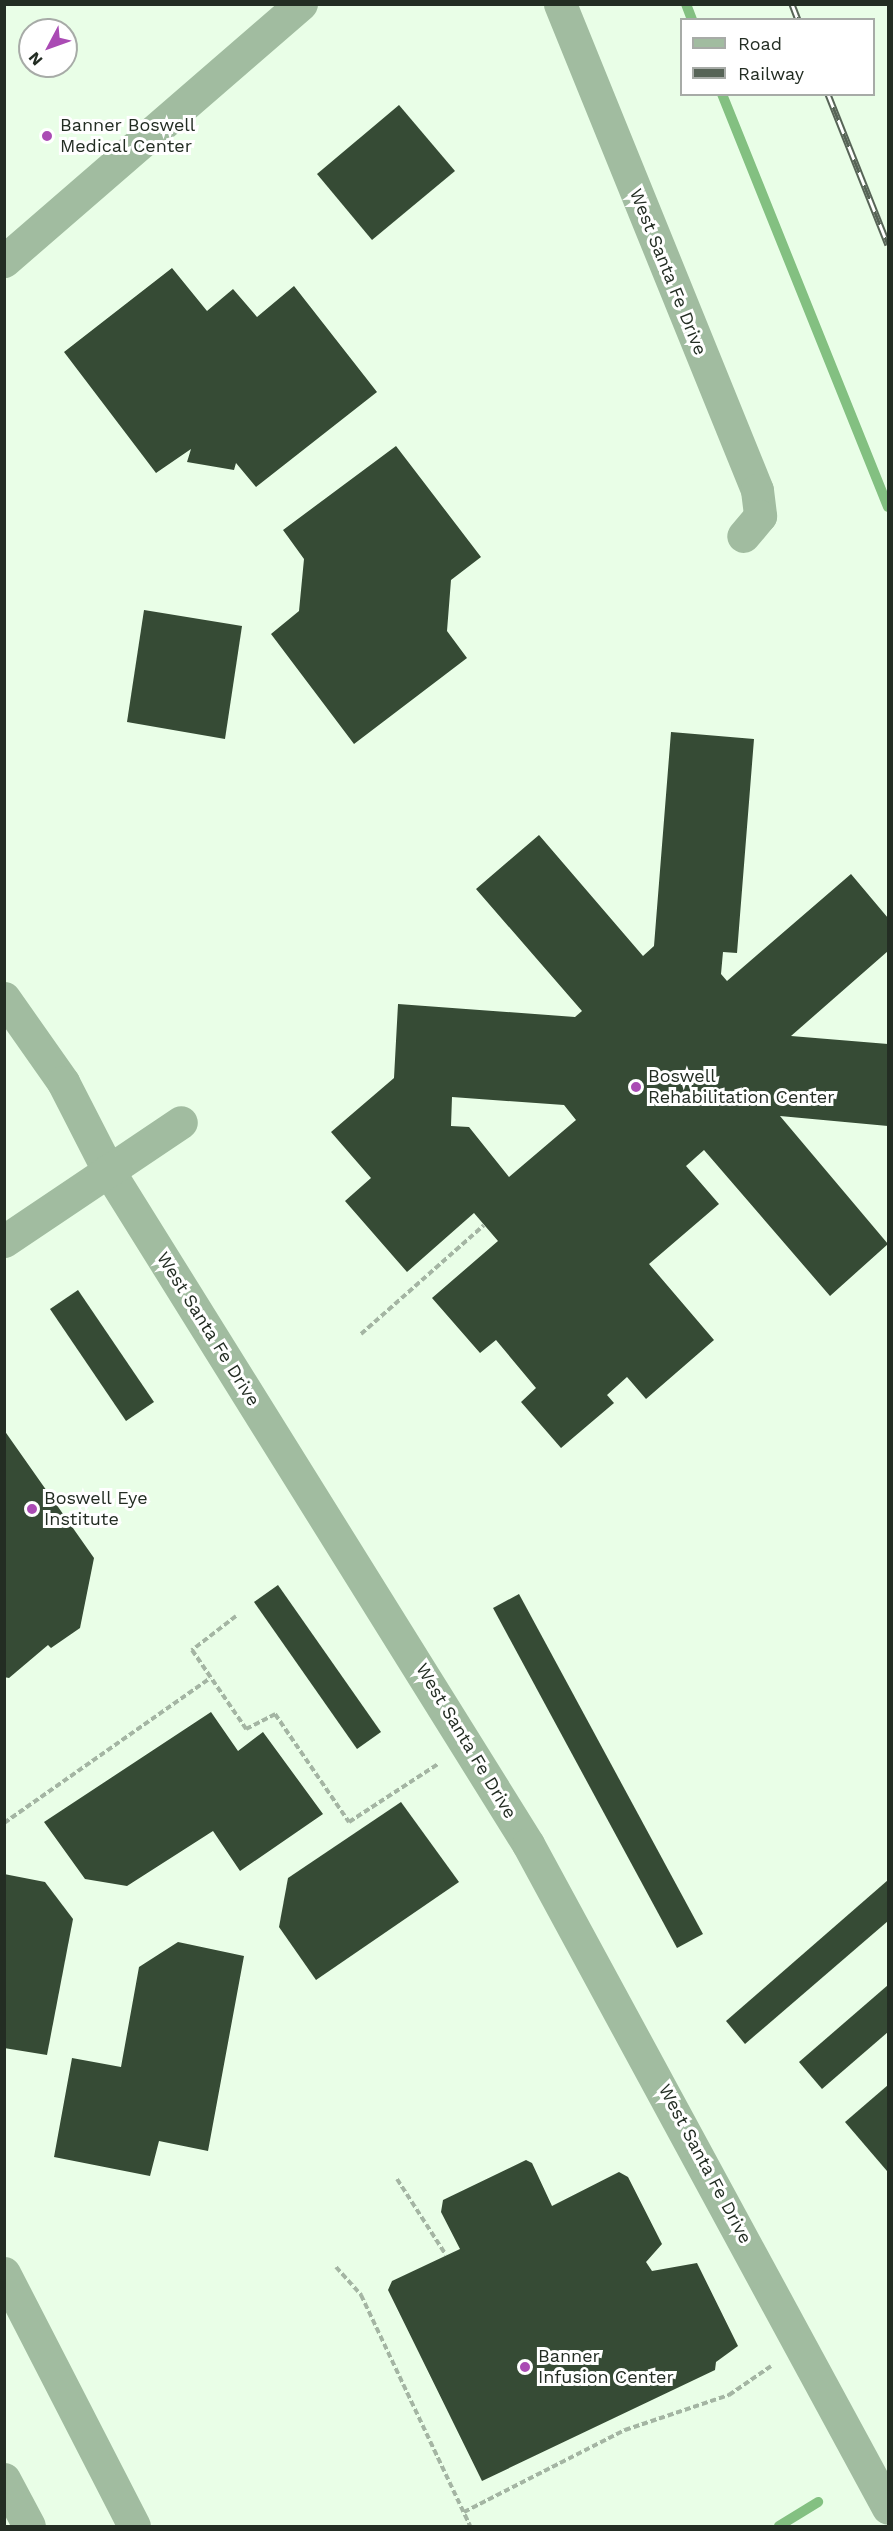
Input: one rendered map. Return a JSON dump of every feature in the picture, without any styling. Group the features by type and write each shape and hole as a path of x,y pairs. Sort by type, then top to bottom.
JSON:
{"street":[{"name":"West Santa Fe Drive","path":"560,4 757,490 760,516 743,536"},
{"path":"4,261 300,5"},
{"name":"West Santa Fe Drive","path":"4,998 63,1082 108,1170 528,1844 888,2508"},
{"path":"4,1241 181,1122"},
{"path":"4,2272 134,2526"},
{"path":"4,2479 29,2526"}],"path":[{"path":"361,1334 484,1225"},
{"path":"236,1616 192,1650 246,1729 275,1714 349,1822 439,1763"},
{"path":"4,1823 210,1678"},
{"path":"397,2179 447,2255"},
{"path":"336,2267 362,2295 470,2526"},
{"path":"464,2512 625,2430 729,2395 773,2364"}],"building":[{"path":"399,105 455,171 372,240 317,174"},
{"path":"172,268 207,311 233,289 257,317 294,286 377,392 256,487 236,463 234,470 187,462 191,449 156,473 64,352"},
{"path":"396,446 481,557 451,580 447,631 467,658 354,744 271,634 299,611 304,559 283,530"},
{"path":"144,610 242,626 225,739 127,722"},
{"name":"Boswell Rehabilitation Center","path":"671,732 754,739 737,953 723,952 721,974 727,981 851,874 888,918 888,951 791,1036 888,1044 888,1126 780,1116 888,1244 830,1296 704,1150 686,1166 719,1204 649,1264 714,1340 646,1399 627,1377 607,1395 614,1403 561,1448 521,1402 536,1388 496,1340 480,1353 432,1298 498,1241 474,1213 407,1272 345,1201 371,1178 331,1132 394,1078 398,1004 575,1017 582,1011 476,889 539,835 643,956 654,946","holes":["452,1097 564,1105 576,1120 509,1177 469,1127 451,1126"]},
{"path":"78,1290 154,1402 126,1421 50,1309"},
{"name":"Boswell Eye Institute","path":"4,1430 94,1558 80,1628 51,1648 48,1645 9,1678 4,1677"},
{"path":"278,1585 381,1732 357,1749 254,1602"},
{"path":"519,1594 703,1934 677,1948 493,1608"},
{"path":"211,1712 238,1751 263,1732 323,1814 240,1871 213,1831 127,1886 85,1879 44,1822"},
{"path":"401,1802 459,1882 316,1980 279,1927 288,1878"},
{"path":"4,1874 45,1882 73,1919 47,2055 4,2048"},
{"path":"888,1880 888,1921 745,2044 726,2021"},
{"path":"178,1942 244,1956 208,2151 159,2141 150,2176 54,2157 72,2058 121,2067 139,1967"},
{"path":"888,1985 888,2032 822,2089 799,2062"},
{"path":"888,2085 888,2169 887,2171 845,2122"},
{"path":"526,2160 532,2163 552,2206 619,2172 628,2177 662,2244 646,2262 652,2271 697,2263 738,2346 716,2362 715,2370 482,2481 388,2290 392,2281 460,2249 441,2212 443,2200"}],"waterway":[{"path":"686,4 691,18"},
{"path":"723,96 888,507"},
{"path":"779,2526 818,2502"}],"railway":[{"path":"792,4 797,18"},
{"path":"829,96 888,245"}],"place":[{"name":"Banner Boswell Medical Center","path":"47,136"},
{"name":"Boswell Rehabilitation Center","path":"636,1087"},
{"name":"Boswell Eye Institute","path":"32,1509"},
{"name":"Banner Infusion Center","path":"525,2367"}]}
